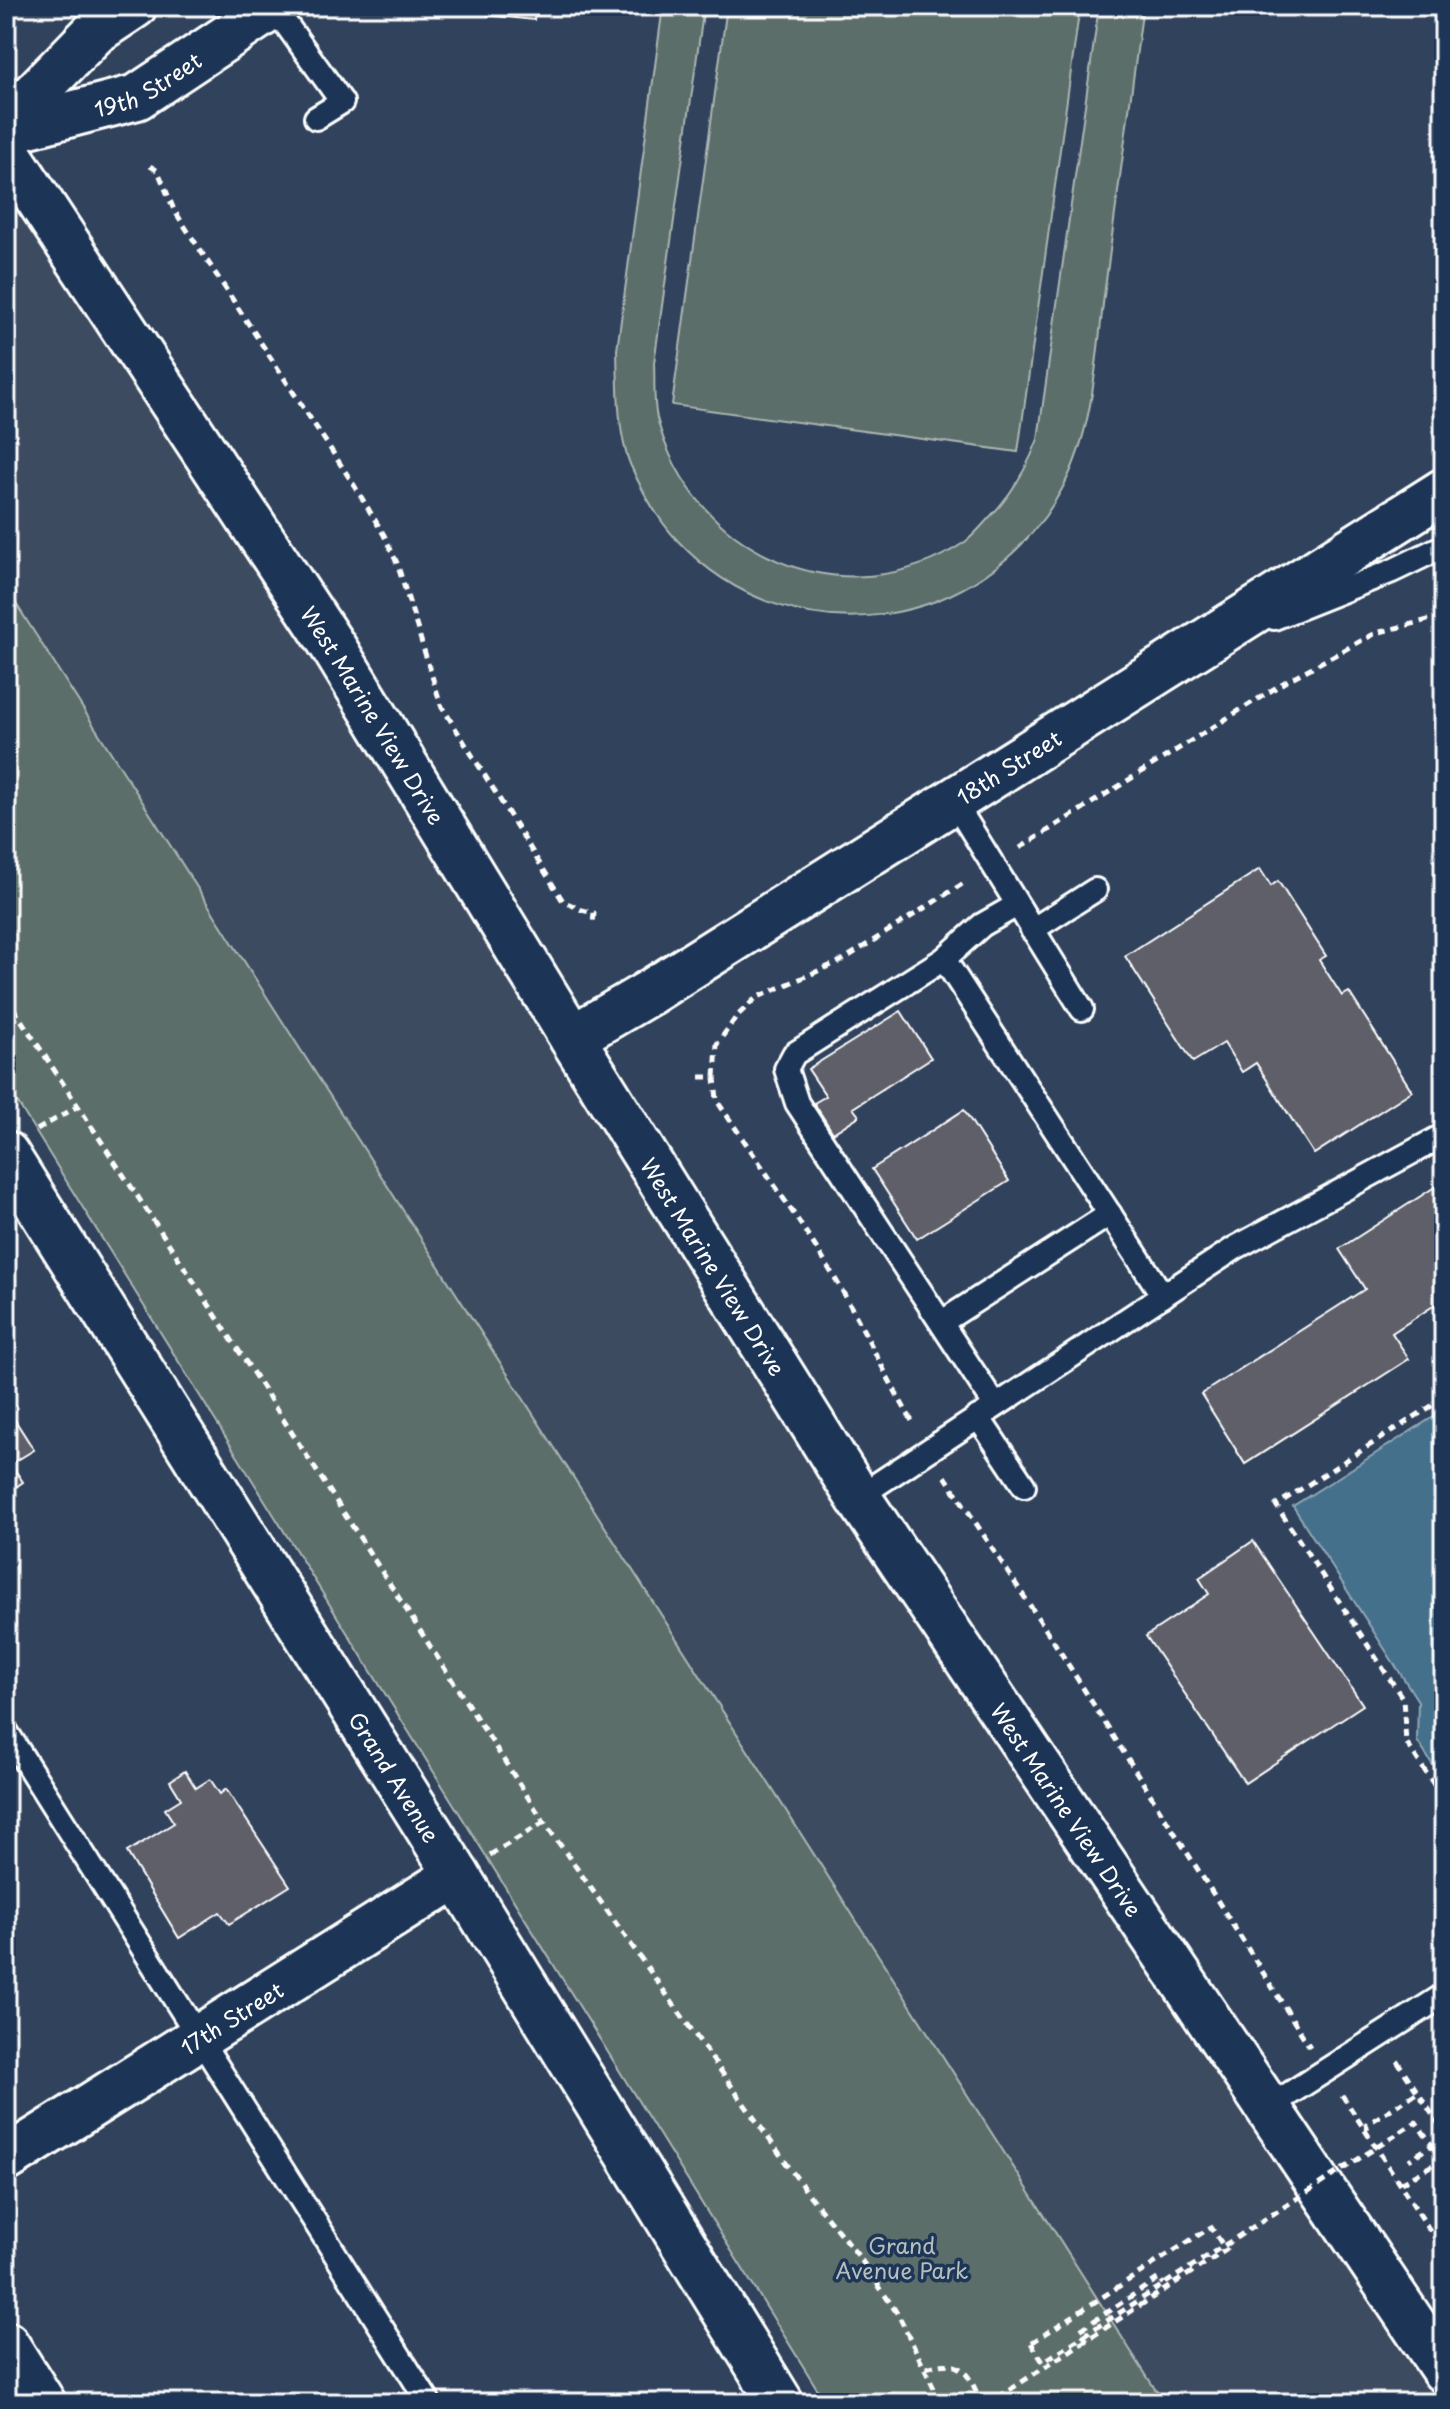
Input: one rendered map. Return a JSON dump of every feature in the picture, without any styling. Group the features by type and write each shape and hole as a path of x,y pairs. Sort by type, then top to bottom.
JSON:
{"street":[{"path":"6,123 95,32 134,6"},
{"name":"19th Street","path":"6,131 137,97 273,6"},
{"name":"West Marine View Drive","path":"6,150 334,648 858,1497 1444,2370"},
{"name":"18th Street","path":"572,1038 647,994 1444,491"},
{"name":"Grand Avenue","path":"6,1154 457,1875 781,2403"},
{"name":"17th Street","path":"6,2159 457,1875"},
{"path":"6,2344 43,2403"}],"lane":[{"path":"273,6 342,102"},
{"path":"316,118 361,90"},
{"path":"1184,654 1392,571 1444,546"},
{"path":"953,800 1082,1009"},
{"path":"1032,930 1095,890"},
{"path":"1017,905 982,925 944,959 794,1054 786,1069 797,1103 942,1322 1024,1486"},
{"path":"944,959 1163,1296"},
{"path":"858,1497 1235,1248 1444,1135"},
{"path":"942,1322 1110,1214"},
{"path":"6,1731 429,2403"},
{"path":"1267,2108 1444,1995"}],"path":[{"path":"150,166 158,171 174,210 384,535 402,578 441,705 448,717 563,901 594,913 593,924"},
{"path":"1442,2249 929,1450 885,1375 835,1279 717,1101 715,1077 717,1044 737,1016 756,998 841,961 1288,680 1376,633 1444,616"},
{"path":"6,997 544,1822 806,2191 860,2258 899,2316 941,2403"},
{"path":"700,1077 715,1077"},
{"path":"1444,1398 1276,1505 1403,1699 1406,1742 1444,1800"},
{"path":"457,1875 544,1822"},
{"path":"1393,2055 1444,2132"},
{"path":"926,2368 939,2363 952,2364 967,2374 983,2403 997,2398 1226,2250 1211,2227 1031,2343 1043,2362 1163,2284 1416,2122 1441,2160 1402,2184 1366,2125 1418,2092"},
{"path":"1409,2160 1432,2145"},
{"path":"1442,2249 1444,2192"},
{"path":"1087,2341 1080,2330 1096,2318 1159,2278 1163,2284"}],"shaded area":[{"path":"6,181 1444,2370 1444,2403 1162,2403 6,603"},
{"path":"1444,1410 1444,1782 1417,1741 1418,1701 1293,1506"}],"green space":[{"path":"663,6 704,6 654,363 657,418 676,466 703,506 738,539 779,561 824,574 871,576 919,565 965,542 1003,502 1028,462 1038,439 1099,6 1143,6 1092,391 1073,466 1062,489 1028,538 985,575 936,601 884,614 829,616 775,604 724,579 678,541 657,515 630,464 620,423 617,350"},
{"path":"727,6 1080,6 1018,452 672,405"},
{"name":"Grand Avenue Park","path":"6,588 1164,2403 826,2403 6,1084"}],"building":[{"path":"488,6 536,6 534,20 487,15"},
{"path":"1260,869 1271,886 1278,881 1326,956 1319,960 1342,996 1349,992 1412,1091 1314,1154 1256,1063 1242,1072 1224,1043 1193,1062 1125,956"},
{"path":"901,1011 931,1058 853,1108 859,1116 833,1133 814,1103 826,1096 808,1069"},
{"path":"964,1110 1009,1181 917,1239 872,1169"},
{"path":"1444,1181 1444,1299 1392,1333 1409,1359 1245,1464 1201,1394 1365,1289 1339,1249"},
{"path":"6,1406 34,1450 11,1464 23,1482 6,1494"},
{"path":"1253,1541 1363,1705 1245,1783 1146,1636 1209,1594 1199,1578"},
{"path":"185,1771 196,1788 210,1779 220,1794 226,1789 290,1886 229,1924 220,1912 179,1938 127,1852 174,1823 165,1809 181,1799 170,1781"}]}
